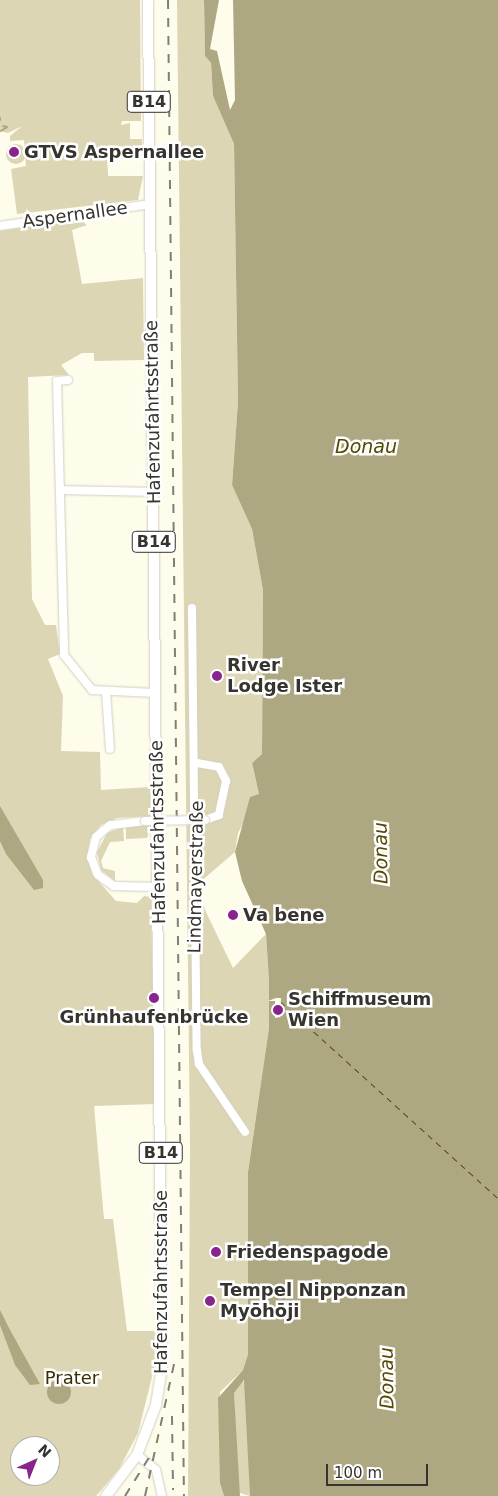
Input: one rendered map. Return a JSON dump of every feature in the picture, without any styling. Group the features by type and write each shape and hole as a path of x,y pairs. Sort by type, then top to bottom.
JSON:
{"main road":[{"name":"B14","path":"148,0 150,204"},
{"name":"Hafenzufahrtsstraße","path":"137,1455 156,1405 162,1375 159,887 150,204"},
{"name":"B14","path":"106,1496 137,1455"}],"street":[{"name":"Aspernallee","path":"0,226 150,204"},
{"path":"68,380 57,382 64,654 92,690 156,693"},
{"path":"61,490 154,492"},
{"name":"Lindmayerstraße","path":"192,608 197,763 199,1064 245,1132"},
{"path":"106,692 110,749"},
{"path":"159,887 114,886 93,868 91,847 102,830 116,822 205,820 219,815 226,781 219,767 197,763"},
{"path":"137,1455 156,1470 162,1496"}],"green space":[{"path":"0,0 140,0 141,121 122,121 121,125 130,123 130,139 142,139 142,150 119,146 119,151 107,151 108,176 143,176 138,200 17,214 11,169 26,166 24,140 10,141 10,136 22,126 8,133 0,131"},
{"path":"177,0 204,0 205,56 211,63 213,96 234,144 238,402 232,485 252,529 263,590 262,754 252,763 259,794 238,833 235,852 199,883 205,910 233,968 266,934 269,981 269,1028 248,1172 248,1354 243,1370 220,1392 220,1483 224,1496 188,1496 190,1147"},
{"path":"16,144 23,147 26,154 23,161 16,164 9,161 6,154 9,147"},
{"name":"Prater","path":"79,219 87,225 72,230 82,284 143,278 144,360 94,361 94,353 82,353 61,365 69,375 28,377 32,599 45,625 56,625 60,654 48,659 63,696 61,751 100,752 101,790 150,787 150,816 117,818 101,825 90,839 87,857 92,874 116,901 137,903 144,896 151,897 155,1104 94,1106 104,1219 113,1219 127,1331 156,1331 154,1369 138,1433 119,1469 96,1496 0,1496 0,231"},
{"path":"126,826 151,826 147,838 126,839"},
{"path":"123,827 124,841 110,842 101,861 103,868 115,871 115,881 101,870 97,852 107,833"},
{"path":"242,1381 248,1384 250,1496 237,1492 234,1393"}],"water":[{"name":"Donau","path":"204,0 219,0 210,49 217,51 230,110 235,100 233,0 498,0 498,1496 250,1496 244,1380 234,1393 240,1496 224,1496 220,1483 218,1398 243,1370 248,1354 248,1172 269,1028 269,981 266,934 242,881 235,852 250,797 259,794 252,763 262,754 263,590 252,529 232,485 238,402 234,144 213,96 211,63 205,56"},
{"path":"0,806 43,880 43,888 34,890 6,854 0,841"},
{"path":"0,1310 40,1384 30,1385 15,1365 0,1325"},
{"path":"59,1380 64,1381 70,1387 70,1397 64,1403 59,1404 54,1403 48,1397 47,1392 48,1387 54,1381"}],"pier":[{"path":"281,998 280,1017 275,1018 275,1001 268,1001"}],"waterway":[{"path":"1,131 7,127 3,126"}],"ferry route":[{"path":"281,1002 498,1198"}],"railway":[{"path":"168,0 184,1496"},
{"path":"145,1496 176,1355"},
{"path":"172,1416 173,1490"},
{"path":"125,1496 150,1456"}],"place":[{"name":"GTVS Aspernallee","path":"14,152"},
{"name":"River Lodge Ister","path":"217,676"},
{"name":"Va bene","path":"233,915"},
{"name":"Grünhaufenbrücke","path":"154,998"},
{"name":"Schiffmuseum Wien","path":"278,1010"},
{"name":"Friedenspagode","path":"216,1252"},
{"name":"Tempel Nipponzan Myōhōji","path":"210,1301"}]}
